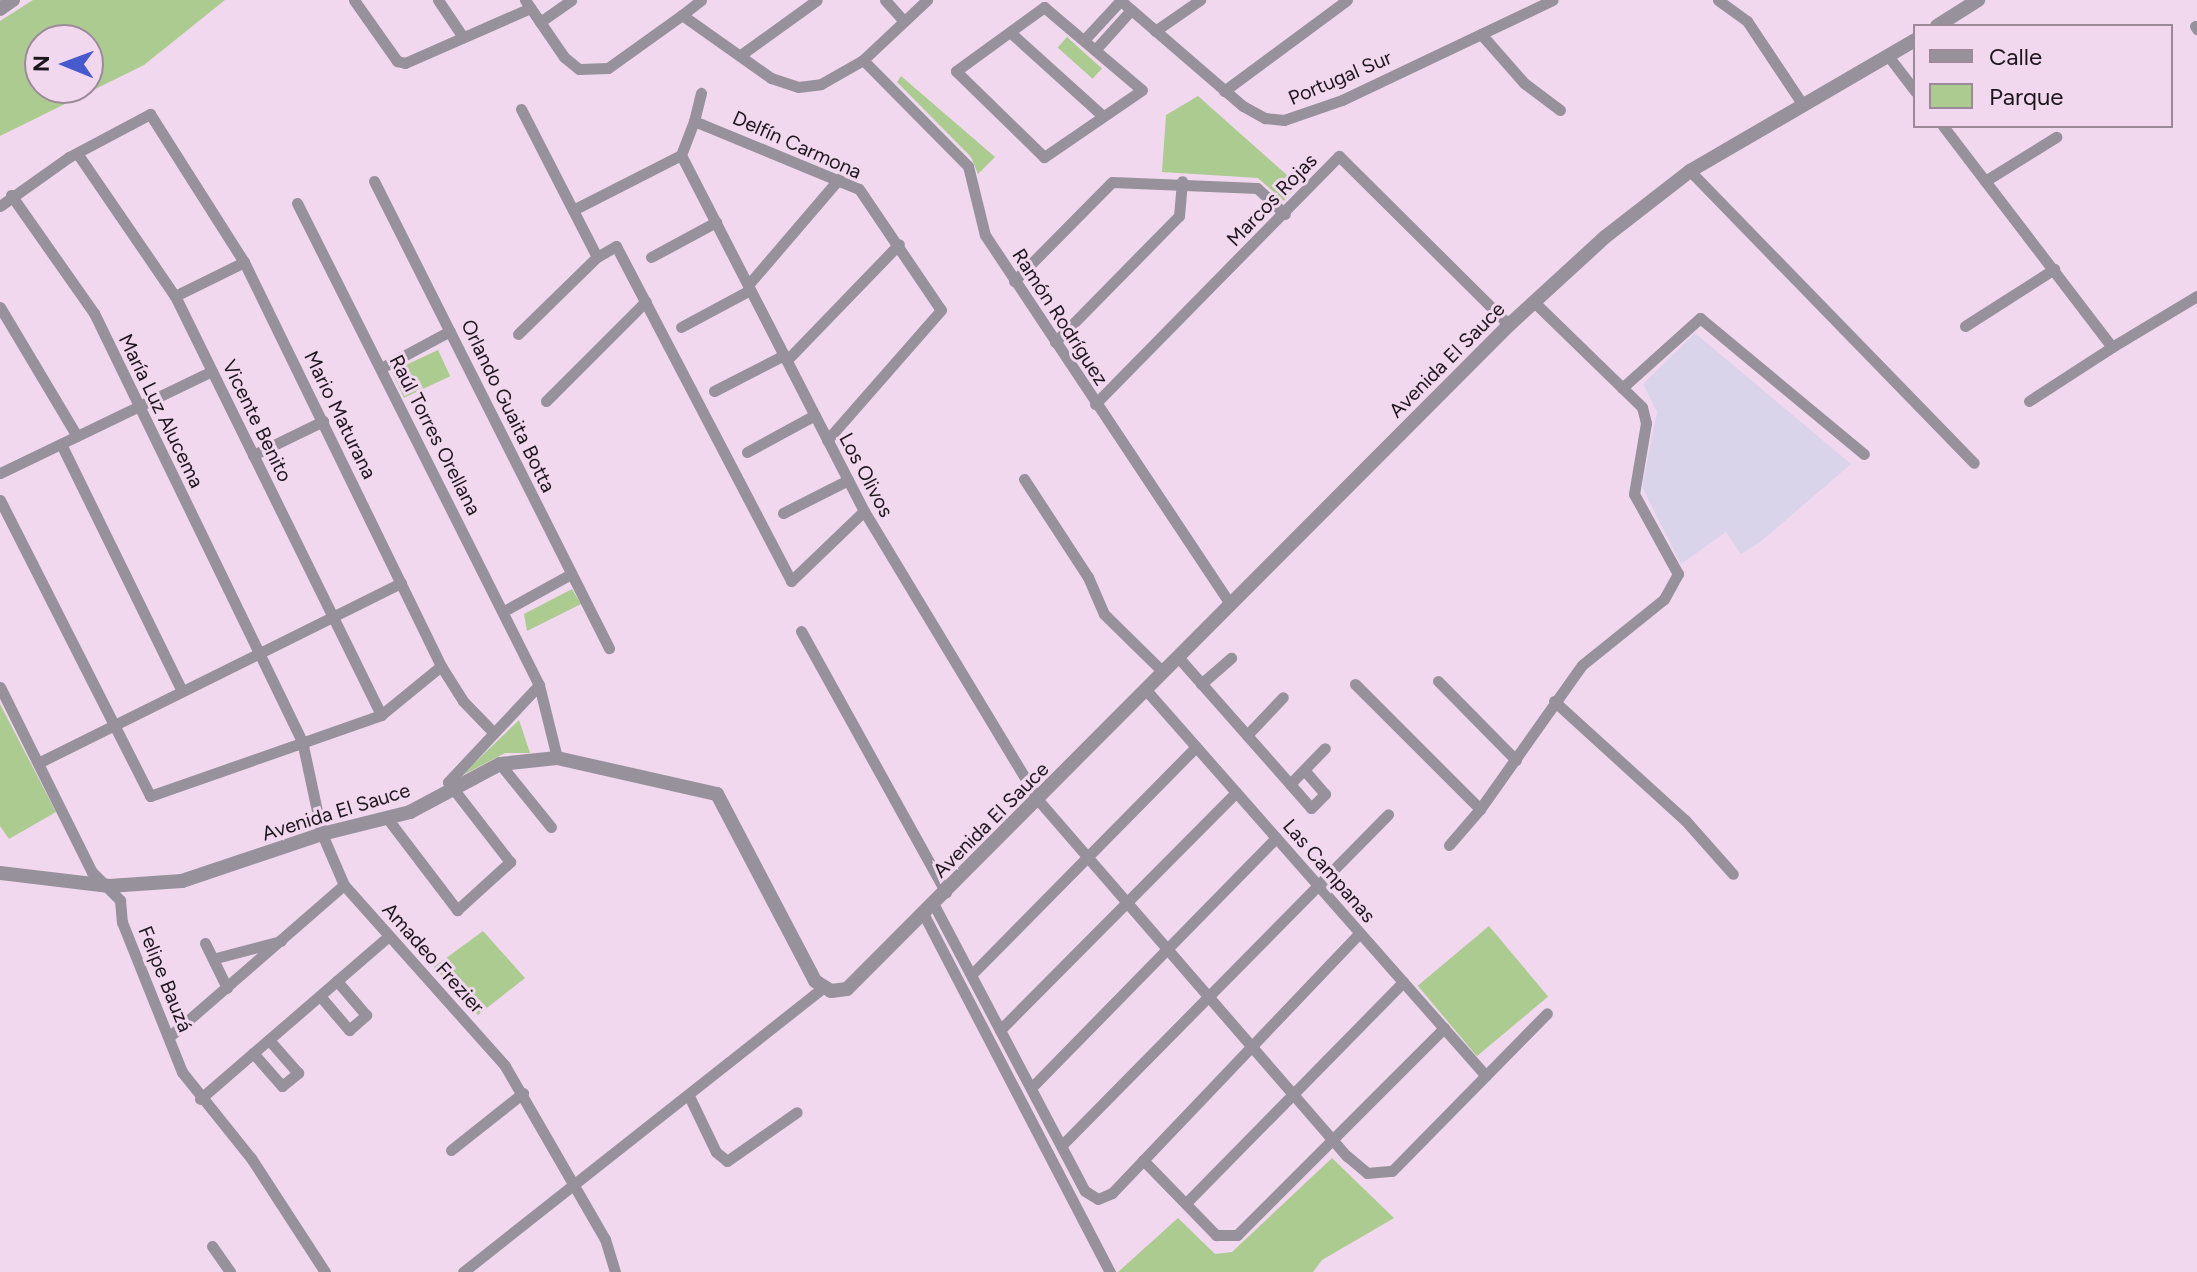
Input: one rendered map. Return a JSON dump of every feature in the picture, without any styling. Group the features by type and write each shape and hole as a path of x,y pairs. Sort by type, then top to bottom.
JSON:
{"street":[{"path":"0,9 13,0"},
{"path":"354,0 397,61 405,63 527,4 568,62 594,71 608,68 701,0"},
{"path":"438,0 463,37"},
{"path":"540,22 571,0"},
{"path":"742,54 817,0"},
{"path":"885,0 904,21"},
{"path":"682,15 742,54 771,78 798,87 821,84 863,60 927,0"},
{"path":"1084,40 1120,0"},
{"name":"Portugal Sur","path":"1120,0 1224,91 1257,115 1293,119 1553,0"},
{"path":"1155,31 1200,0"},
{"path":"1224,91 1347,0"},
{"path":"1718,0 1747,21 1803,105"},
{"path":"1940,24 1978,0"},
{"path":"1044,7 1084,40 1142,90 1044,157 956,71 1044,7"},
{"path":"1095,50 1131,10"},
{"path":"1011,33 1103,116"},
{"path":"1481,34 1524,83 1560,110"},
{"name":"Avenida El Sauce","path":"0,873 109,886 201,877 322,834 421,808 500,764 557,758 717,794 822,988 836,992 852,986 1039,801 1229,602 1509,325 1605,237 1690,171 1913,41"},
{"path":"1889,57 1913,88"},
{"name":"Ramón Rodríguez","path":"863,60 968,166 985,235 1229,602"},
{"path":"573,210 681,155 701,93"},
{"path":"521,109 597,257"},
{"name":"Mario Maturana","path":"79,156 150,114 244,262 441,666 463,701 493,732"},
{"name":"Delfín Carmona","path":"694,121 859,189 941,310 827,440"},
{"path":"1945,128 2112,347"},
{"path":"1985,181 2056,137"},
{"name":"Los Olivos","path":"681,155 864,511 1039,801 1362,1171 1388,1173 1547,1013"},
{"path":"0,206 11,195 69,157 79,156"},
{"name":"Vicente Benito","path":"79,156 175,296 381,715"},
{"name":"Marcos Rojas","path":"1095,404 1339,156 1509,325"},
{"path":"1690,171 1974,463"},
{"path":"681,327 749,287 839,179"},
{"name":"Orlando Guaita Botta","path":"374,181 609,648"},
{"path":"1055,342 1179,216 1182,181"},
{"path":"1014,281 1112,182 1182,181 1257,188 1285,214"},
{"name":"María Luz Alucema","path":"11,195 94,313 258,654"},
{"name":"Raúl Torres Orellana","path":"297,203 539,685 557,758"},
{"path":"651,257 716,222"},
{"path":"714,391 785,358 899,244"},
{"path":"518,334 597,257 616,246 791,581 864,511"},
{"path":"175,296 244,262"},
{"path":"1965,326 2054,269"},
{"path":"2029,401 2197,296"},
{"path":"546,401 646,301"},
{"path":"1449,845 1480,809 1582,665 1664,599 1678,574 1634,494 1645,418 1622,388 1534,302"},
{"path":"0,307 77,436"},
{"path":"1622,388 1700,318 1864,454"},
{"path":"381,368 450,331"},
{"path":"0,473 212,371"},
{"path":"747,452 815,415"},
{"path":"253,455 323,421"},
{"path":"61,444 182,691"},
{"path":"1024,479 1088,577 1104,614 1163,672"},
{"path":"783,513 848,480"},
{"path":"0,500 117,724 150,796 381,715 441,666"},
{"path":"504,611 571,574"},
{"path":"40,762 401,583"},
{"path":"801,631 946,893"},
{"name":"Amadeo Frezier","path":"258,654 302,741 322,834 344,885 466,1021 523,1093 605,1239 615,1272"},
{"path":"1178,657 1311,808 1325,794 1304,770"},
{"path":"1201,684 1231,658"},
{"path":"1438,681 1516,760"},
{"path":"1355,684 1480,809"},
{"path":"387,818 457,910 510,862 448,782 539,685"},
{"name":"Felipe Bauzá","path":"0,687 40,762 92,872 120,900 122,922 182,1072 200,1099 251,1158 325,1272"},
{"name":"Las Campanas","path":"1146,690 1486,1076"},
{"path":"1247,735 1283,697"},
{"path":"1554,701 1685,820 1733,874"},
{"path":"972,974 1196,747"},
{"path":"1290,784 1325,748"},
{"path":"500,764 551,827"},
{"path":"1000,1030 1236,792"},
{"path":"1063,1144 1388,814"},
{"path":"1032,1087 1276,838"},
{"path":"170,1036 344,885"},
{"path":"929,910 972,974 1085,1191 1098,1199 1108,1197 1360,933"},
{"path":"929,910 1110,1272"},
{"path":"200,1099 388,937"},
{"path":"216,958 283,940"},
{"path":"205,943 216,958 227,988"},
{"path":"320,996 349,1030 366,1015 337,981"},
{"path":"1186,1203 1403,982"},
{"path":"463,1272 577,1187 822,988"},
{"path":"1143,1160 1216,1235 1242,1233 1444,1028"},
{"path":"253,1053 282,1086 298,1073 269,1040"},
{"path":"451,1150 523,1093"},
{"path":"689,1096 716,1152 727,1161 797,1112"},
{"path":"212,1246 230,1272"}],"shaded area":[{"path":"1695,333 1851,464 1759,543 1741,554 1726,532 1681,564 1642,487 1657,412 1643,384"}],"green space":[{"path":"33,0 225,0 144,65 104,85 104,24 24,24 24,104 65,104 0,136 0,21"},
{"path":"1067,37 1102,68 1093,79 1058,47"},
{"path":"901,76 995,157 978,174 971,157 897,82"},
{"path":"1198,96 1298,185 1284,201 1258,178 1162,172 1166,115"},
{"path":"438,350 450,376 404,398 392,372"},
{"path":"572,589 581,604 527,631 524,614"},
{"path":"0,704 56,812 9,839 0,826"},
{"path":"519,720 530,753 505,753 461,776"},
{"path":"1489,926 1548,996 1477,1056 1418,986"},
{"path":"483,931 525,978 478,1015 434,967"},
{"path":"1332,1158 1394,1218 1322,1260 1313,1272 1118,1272 1178,1218 1215,1254 1232,1252"}]}
